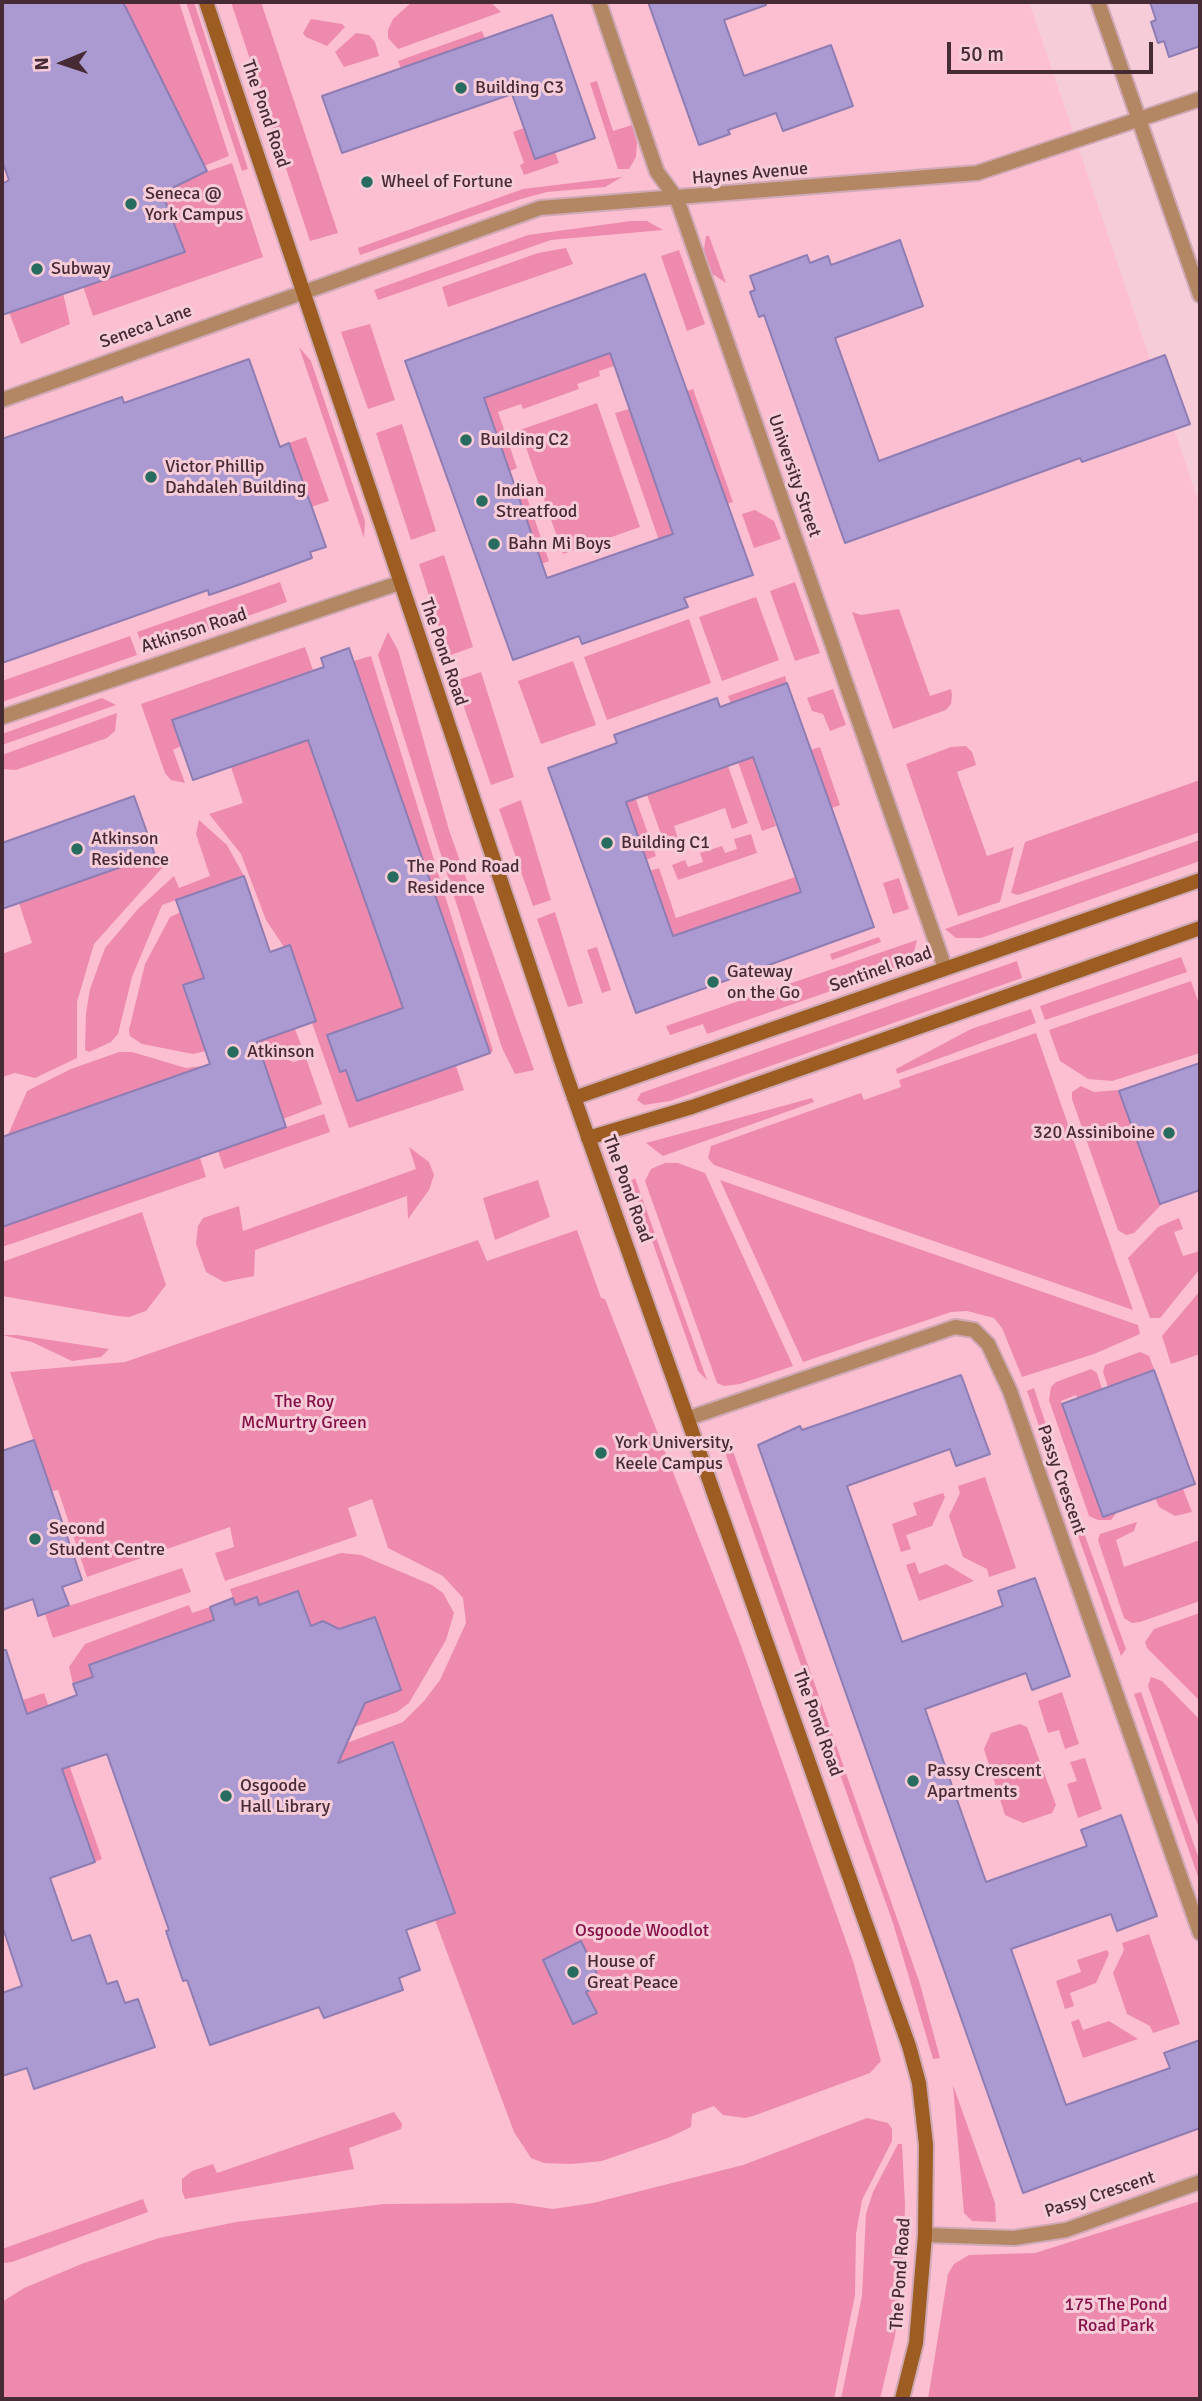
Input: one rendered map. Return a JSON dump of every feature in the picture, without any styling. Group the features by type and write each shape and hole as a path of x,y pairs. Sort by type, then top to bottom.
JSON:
{"street":[{"name":"The Pond Road","path":"206,2 588,1138 909,2046 919,2083 926,2145 925,2235 916,2343 902,2399"},
{"name":"University Street","path":"599,2 657,172 677,200 944,968"},
{"path":"1098,2 1200,295"},
{"name":"Haynes Avenue","path":"304,291 540,208 677,200 976,173 1200,99"},
{"name":"Seneca Lane","path":"2,400 304,291"},
{"name":"Atkinson Road","path":"2,717 400,583"},
{"name":"Sentinel Road","path":"574,1097 1200,880"},
{"path":"588,1138 692,1107 1200,928"},
{"name":"Passy Crescent","path":"689,1418 803,1376 955,1327 974,1330 988,1344 1010,1391 1200,1933"},
{"name":"Passy Crescent","path":"925,2235 1014,2238 1066,2230 1200,2182"}],"shaded area":[{"name":"York University, Keele Campus","path":"2,2 1029,2 1200,506 1200,2399 2,2399"}],"green space":[{"path":"135,2 179,2 229,156 204,166 124,5"},
{"path":"186,2 194,2 248,169 242,171"},
{"path":"231,2 261,2 338,233 310,241"},
{"path":"412,2 490,2 501,12 398,49 388,38 388,30 393,19"},
{"path":"311,19 342,24 345,27 327,46 303,33"},
{"path":"482,31 485,39 401,69 398,61"},
{"path":"356,33 369,35 375,42 379,56 344,67 335,52"},
{"path":"597,81 613,131 632,125 637,143 636,157 629,169 618,169 590,83"},
{"path":"524,128 535,159 555,152 559,163 524,175 520,165 524,163 513,132"},
{"path":"232,163 263,257 93,316 83,286 185,252 162,193 194,176"},
{"path":"622,177 605,187 547,192 521,199 360,255 358,248 523,189"},
{"path":"647,221 663,230 551,240 378,300 374,290 528,235"},
{"path":"706,236 709,236 726,283 711,273 704,249"},
{"path":"566,248 573,264 448,307 442,287 538,253"},
{"path":"679,250 705,324 687,331 661,256"},
{"path":"63,293 70,324 21,344 9,312"},
{"path":"370,324 395,400 368,409 341,332"},
{"path":"299,347 311,361 365,521 364,538"},
{"path":"610,353 614,366 599,371 600,376 577,384 579,389 523,409 521,404 498,412 517,468 510,471 484,398"},
{"path":"693,389 733,502 727,504 687,391"},
{"path":"597,403 640,527 563,554 520,430"},
{"path":"629,409 679,553 665,558 615,413"},
{"path":"402,424 436,531 411,540 376,433"},
{"path":"306,437 329,501 311,507 289,443"},
{"path":"521,480 549,561 542,564 514,483"},
{"path":"755,510 774,521 781,539 754,548 742,514"},
{"path":"444,555 473,647 448,656 419,564"},
{"path":"280,582 287,602 145,653 137,632"},
{"path":"795,582 820,653 795,661 770,591"},
{"path":"756,597 779,660 722,681 699,617"},
{"path":"899,609 930,696 951,689 952,695 951,704 946,710 893,729 852,612 861,615"},
{"path":"689,619 711,683 607,720 584,657"},
{"path":"388,632 398,650 449,830 534,1070 515,1074 502,1048 378,655"},
{"path":"130,636 137,655 2,702 2,681"},
{"path":"305,647 313,670 172,720 181,746 173,750 185,783 171,780 165,773 141,704"},
{"path":"371,656 493,1051 490,1053 354,661"},
{"path":"573,661 596,725 541,744 518,681"},
{"path":"481,672 514,777 491,785 455,681"},
{"path":"785,676 787,683 731,703 728,696"},
{"path":"833,689 846,725 830,731 823,714 812,711 807,698"},
{"path":"102,698 116,705 2,745 2,734"},
{"path":"117,713 115,731 107,738 16,770 2,769 2,755"},
{"path":"327,733 319,769 393,980 422,1001 327,1035 340,1071 346,1070 357,1101 456,1066 464,1090 349,1128 312,1023 316,1021 284,947 266,920 241,854 209,814 243,803 231,767"},
{"path":"966,746 972,752 976,765 957,772 987,856 1014,847 1000,902 958,916 906,764 951,747"},
{"path":"820,747 840,805 832,808 811,750"},
{"path":"752,756 776,826 762,831 738,762"},
{"path":"728,766 748,823 732,829 725,808 674,826 680,846 667,851 647,795"},
{"path":"1200,780 1200,832 1018,895 1011,893 1025,842"},
{"path":"635,797 656,856 646,860 625,801"},
{"path":"521,800 551,900 533,906 499,809"},
{"path":"199,820 227,845 244,876 162,905 132,977 118,1034 111,1042 89,1052 85,1050 86,1013 90,989 105,948 138,909 174,876 179,888 210,876 196,834"},
{"path":"751,834 757,853 678,880 672,865 685,860 688,867 703,862 700,853 722,846 725,853 737,849 734,839"},
{"path":"1200,840 1200,861 981,938 956,938 945,929"},
{"path":"155,855 171,858 94,944 77,1002 77,1058 35,1078 15,1073 2,1077 2,954 32,943 19,903"},
{"path":"659,868 676,918 795,877 800,892 673,936 650,871"},
{"path":"899,878 909,909 893,914 883,883"},
{"path":"181,912 204,978 184,985 206,1051 193,1054 142,1044 130,1036 129,1030 145,964 170,917"},
{"path":"555,912 583,1003 568,1007 537,919"},
{"path":"879,937 881,942 832,960 830,954"},
{"path":"917,940 913,956 903,966 707,1034 703,1024 670,1035 666,1026"},
{"path":"597,947 611,990 602,993 587,950"},
{"path":"1181,957 1187,972 1045,1020 1040,1006"},
{"path":"1017,961 1022,978 670,1101 644,1105 637,1100 641,1093"},
{"path":"1191,981 1200,1007 1200,1053 1112,1081 1088,1079 1060,1061 1049,1030"},
{"path":"1031,1009 1036,1023 897,1074 896,1069 971,1029"},
{"path":"295,1029 303,1050 294,1053 257,1042"},
{"path":"1036,1033 1133,1310 714,1165 708,1158 711,1146 861,1093 864,1100 901,1087 899,1080"},
{"path":"260,1051 294,1062 306,1058 322,1104 283,1119"},
{"path":"119,1052 132,1052 186,1068 203,1066 8,1135 27,1091 71,1069"},
{"path":"1081,1086 1094,1092 1119,1090 1129,1116 1161,1205 1134,1233 1126,1235 1118,1230 1072,1099 1072,1092"},
{"path":"812,1098 814,1102 663,1156 646,1143"},
{"path":"324,1114 330,1132 224,1169 218,1151"},
{"path":"409,1147 429,1162 434,1175 429,1190 408,1219 407,1196 255,1250 254,1276 224,1282 206,1272 196,1244 198,1226 203,1218 239,1206 243,1231 416,1169"},
{"path":"200,1158 206,1177 2,1247 2,1227"},
{"path":"665,1163 678,1163 705,1173 793,1366 740,1384 724,1386 717,1383 645,1181 651,1169"},
{"path":"635,1178 707,1380 698,1371 631,1181"},
{"path":"538,1180 550,1217 495,1240 483,1198"},
{"path":"720,1180 1138,1325 1140,1334 1094,1354 1022,1377 1002,1328 994,1318 967,1311 951,1312 803,1362"},
{"path":"142,1212 166,1285 146,1311 129,1317 117,1316 2,1296 2,1262"},
{"path":"1179,1218 1183,1229 1174,1232 1183,1256 1200,1251 1199,1270 1160,1318 1150,1318 1128,1258 1158,1227"},
{"path":"577,1230 601,1298 605,1299 740,1643 853,1961 881,2061 870,2073 756,2115 745,2118 723,2115 714,2106 692,2114 691,2127 668,2138 602,2161 571,2164 544,2163 531,2158 514,2132 435,1920 454,1912 394,1742 333,1764 328,1750 403,1722 424,1701 440,1680 466,1623 463,1598 443,1576 388,1548 372,1499 348,1508 357,1536 225,1581 215,1553 234,1547 230,1527 87,1577 58,1490 51,1491 10,1372 125,1362 478,1240 487,1261"},
{"path":"1200,1291 1200,1354 1171,1364 1162,1336"},
{"path":"2,1335 109,1349 101,1357 72,1361 32,1342"},
{"path":"1140,1352 1149,1356 1154,1369 1137,1375 1137,1379 1108,1387 1103,1372 1105,1365"},
{"path":"1091,1369 1097,1373 1102,1389 1079,1401 1076,1395 1061,1401 1086,1472 1097,1490 1094,1492 1102,1517 1118,1511 1111,1520 1098,1520 1089,1516 1049,1400 1051,1387 1056,1382"},
{"path":"1034,1388 1048,1431 1043,1438 1027,1391"},
{"path":"729,1440 920,1984 940,2058 933,2059 893,1923 725,1452"},
{"path":"1062,1472 1126,1649 1121,1656 1056,1474"},
{"path":"985,1477 1016,1568 989,1577 987,1569 963,1557 949,1516 960,1493 958,1486"},
{"path":"1177,1486 1179,1491 1183,1489 1192,1512 1175,1516 1159,1507 1155,1498"},
{"path":"943,1493 945,1497 932,1526 906,1535 911,1549 901,1552 892,1524 917,1515 913,1503"},
{"path":"1137,1522 1134,1531 1116,1540 1124,1567 1200,1540 1200,1601 1132,1623 1124,1618 1098,1540 1100,1534"},
{"path":"341,1553 361,1555 432,1585 443,1593 454,1613 446,1640 409,1703 397,1712 326,1737 365,1703 401,1690 375,1617 339,1629 323,1622 311,1626 298,1591 265,1603 263,1616 257,1597 235,1605 230,1589"},
{"path":"915,1562 919,1574 946,1564 974,1581 919,1601 906,1565"},
{"path":"182,1568 191,1592 53,1638 45,1614"},
{"path":"189,1605 192,1613 210,1607 214,1620 89,1665 97,1688 92,1690 88,1679 73,1684 69,1667 85,1644"},
{"path":"1200,1613 1200,1701 1147,1648 1145,1642 1154,1629"},
{"path":"1151,1677 1162,1681 1200,1720 1200,1831 1148,1686"},
{"path":"1062,1692 1079,1744 1065,1749 1059,1730 1048,1733 1038,1701"},
{"path":"1141,1692 1200,1862 1200,1882 1134,1694"},
{"path":"44,1693 102,1859 95,1862 41,1709 27,1713 23,1700"},
{"path":"1020,1724 1027,1727 1056,1805 1052,1813 1023,1823 1005,1815 984,1749 991,1733"},
{"path":"1085,1758 1102,1809 1078,1818 1067,1784 1077,1781 1070,1762"},
{"path":"1149,1934 1180,2024 1153,2033 1150,2026 1127,2014 1113,1973 1124,1950 1122,1943"},
{"path":"1107,1950 1109,1954 1096,1983 1070,1993 1074,2006 1065,2009 1056,1981 1081,1972 1077,1960"},
{"path":"1079,2019 1083,2030 1109,2021 1138,2039 1083,2058 1071,2022"},
{"path":"953,2085 995,2203 996,2222 972,2221 964,2213"},
{"path":"394,2112 402,2124 401,2129 349,2148 354,2169 185,2199 182,2179 192,2171 213,2164 217,2173"},
{"path":"867,2118 888,2123 892,2129 892,2141 862,2200 856,2234 855,2295 834,2399 2,2399 2,2302 24,2288 84,2263 159,2238 236,2222 384,2204 513,2203 553,2209 593,2203 743,2165"},
{"path":"898,2144 902,2144 905,2205 903,2264 895,2336 880,2399 841,2399 862,2296 866,2214 873,2192"},
{"path":"143,2199 148,2212 12,2262 5,2263 2,2260 2,2249"},
{"name":"175 The Pond Road Park","path":"1200,2201 1200,2399 928,2399 948,2274 954,2264 969,2255 1035,2253"}],"building":[{"path":"2,2 123,2 207,171 162,193 185,252 2,315 2,184 9,180 2,160"},
{"path":"648,2 765,2 766,5 724,20 744,76 831,45 853,106 783,131 776,113 728,130 730,134 699,145"},
{"path":"1150,2 1200,2 1200,46 1169,57 1164,41 1158,43 1151,22 1156,20"},
{"name":"Building C3","path":"552,15 595,138 535,159 512,94 342,153 322,96"},
{"path":"900,240 923,306 835,338 879,461 1165,355 1190,424 1082,462 1080,458 845,543 764,315 759,317 750,292 755,290 750,276 807,255 810,263 828,256 831,265"},
{"name":"Building C2","path":"645,274 753,575 684,598 688,607 582,644 579,636 513,660 405,361","holes":["610,353 673,534 547,578 484,398"]},
{"name":"Victor Phillip Dahdaleh Building","path":"249,359 280,447 289,443 326,547 310,552 312,558 241,584 209,595 208,590 2,663 2,439 122,397 124,403"},
{"name":"The Pond Road Residence","path":"349,648 490,1053 357,1101 346,1070 340,1072 327,1035 403,1008 308,740 193,780 172,720 324,667 321,658"},
{"name":"Building C1","path":"787,683 874,927 636,1013 548,768 617,743 614,735 717,698 720,707","holes":["753,757 801,892 673,936 626,802"]},
{"name":"Atkinson Residence","path":"134,796 155,855 2,909 2,843"},
{"name":"Atkinson","path":"244,876 270,952 290,945 316,1021 257,1042 286,1127 2,1227 2,1137 210,1064 183,985 204,978 176,900"},
{"name":"320 Assiniboine","path":"1200,1063 1200,1190 1160,1204 1119,1091"},
{"path":"1154,1370 1195,1484 1103,1517 1062,1404"},
{"name":"Passy Crescent Apartments","path":"961,1375 990,1454 956,1466 950,1449 847,1486 902,1642 1003,1606 998,1591 1035,1578 1070,1676 1032,1690 1026,1673 925,1709 986,1882 1087,1846 1081,1830 1121,1815 1157,1916 1117,1931 1111,1914 1011,1949 1066,2105 1170,2068 1164,2053 1200,2040 1200,2128 1023,2193 758,1445 800,1426 802,1430"},
{"name":"Second Student Centre","path":"34,1440 82,1580 62,1587 69,1605 38,1616 33,1599 2,1610 2,1451"},
{"path":"298,1591 311,1626 323,1621 339,1629 375,1617 401,1690 365,1703 338,1763 393,1742 455,1913 406,1930 420,1970 399,1978 403,1990 324,2018 319,2007 210,2045 187,1980 183,1981 166,1931 169,1930 107,1754 62,1769 95,1862 50,1878 72,1941 90,1935 107,1984 117,1981 125,2003 138,1999 155,2047 34,2089 27,2068 2,2076 2,1993 22,1986 2,1925 2,1650 6,1650 27,1714 77,1695 73,1684 93,1677 89,1665 214,1620 210,1607 233,1598 235,1605 257,1597 259,1605"},
{"name":"House of Great Peace","path":"581,1941 602,1984 586,1992 597,2013 573,2024 543,1960"}],"place":[{"name":"Building C3","path":"461,88"},
{"name":"Wheel of Fortune","path":"367,182"},
{"name":"Seneca @ York Campus","path":"131,204"},
{"name":"Subway","path":"37,269"},
{"name":"Building C2","path":"466,440"},
{"name":"Victor Phillip Dahdaleh Building","path":"151,477"},
{"name":"Indian Streatfood","path":"482,501"},
{"name":"Bahn Mi Boys","path":"494,544"},
{"name":"Building C1","path":"607,843"},
{"name":"Atkinson Residence","path":"77,849"},
{"name":"The Pond Road Residence","path":"393,877"},
{"name":"Gateway on the Go","path":"713,982"},
{"name":"Atkinson","path":"233,1052"},
{"name":"320 Assiniboine","path":"1169,1133"},
{"name":"York University, Keele Campus","path":"601,1453"},
{"name":"Second Student Centre","path":"35,1539"},
{"name":"Passy Crescent Apartments","path":"913,1781"},
{"name":"Osgoode Hall Library","path":"226,1796"},
{"name":"House of Great Peace","path":"573,1972"}],"park label":[{"name":"The Roy McMurtry Green","path":"304,1412"},
{"name":"Osgoode Woodlot","path":"642,1931"}]}
